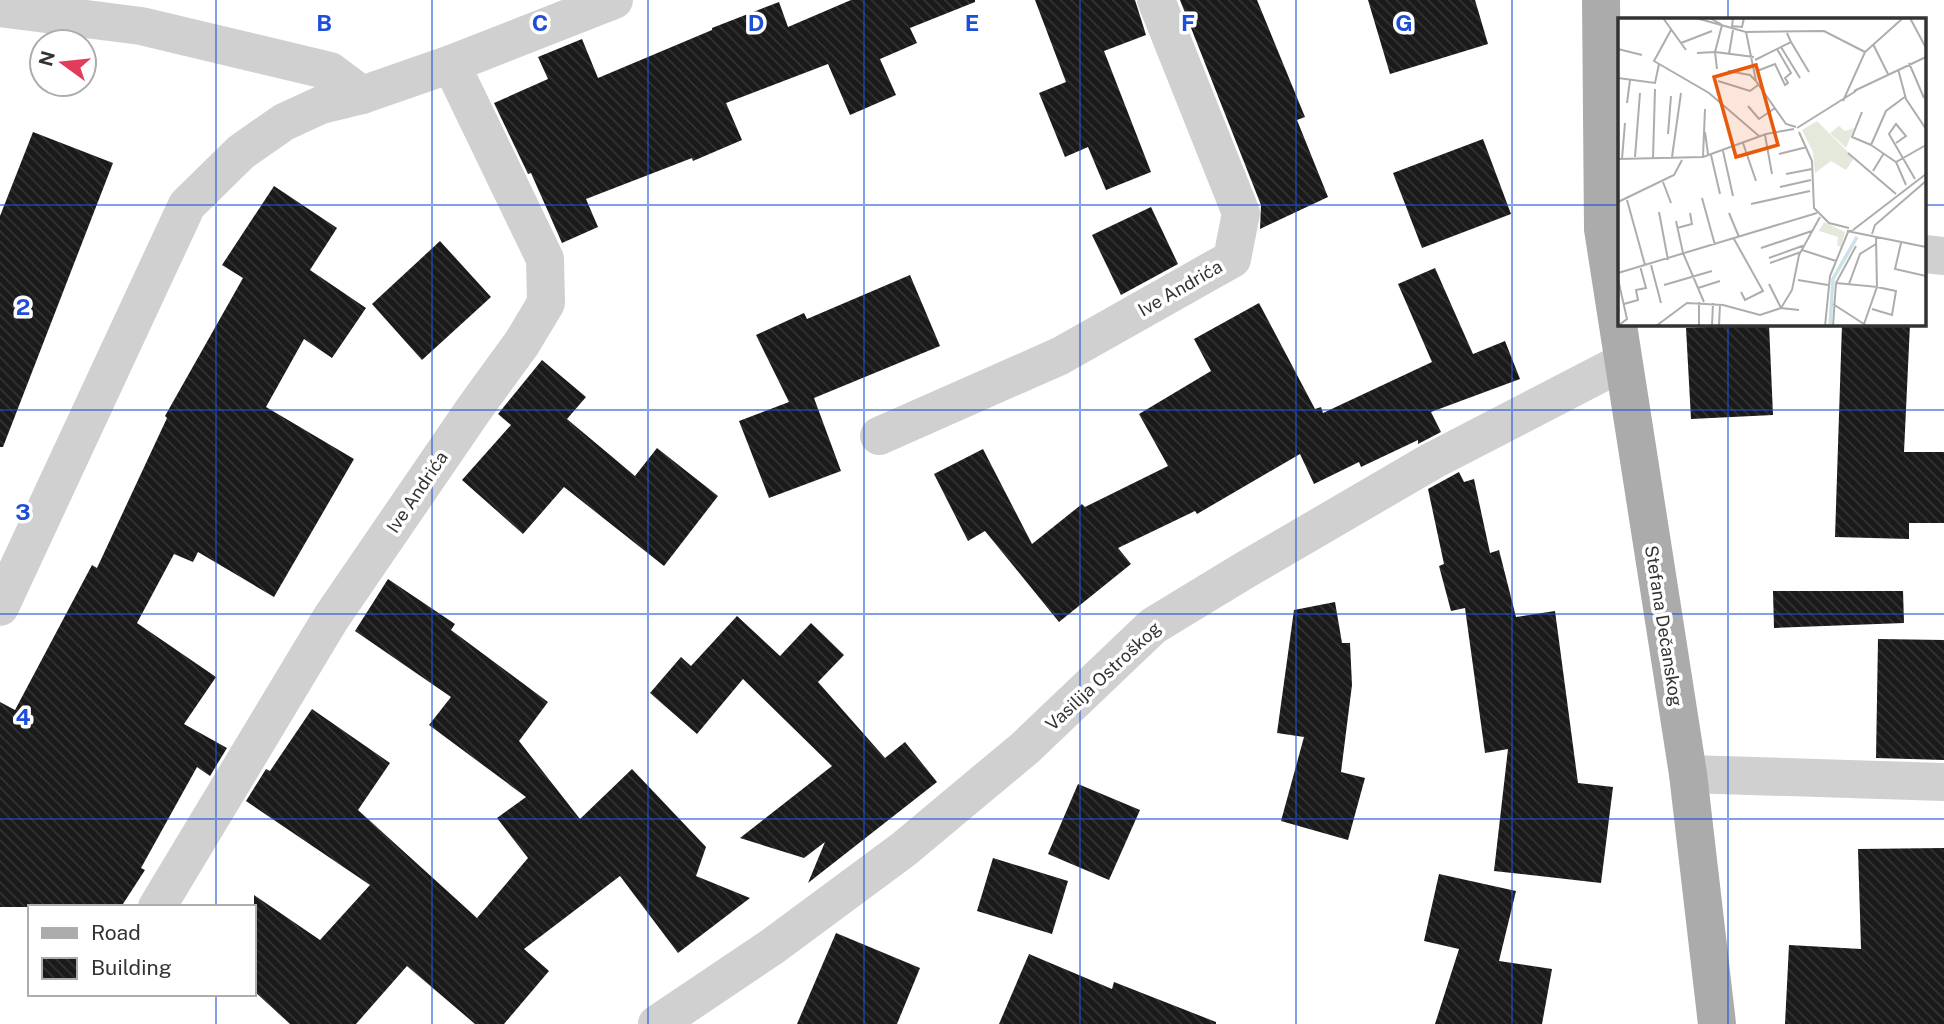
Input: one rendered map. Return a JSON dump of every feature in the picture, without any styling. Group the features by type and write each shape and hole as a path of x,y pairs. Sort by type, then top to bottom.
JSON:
{"main road":[{"name":"Stefana Dečanskog","path":"1601,0 1618,302"},
{"name":"Stefana Dečanskog","path":"1620,326 1623,362 1688,774 1717,1024"}],"street":[{"path":"0,607 187,205 241,152 284,122 321,105 362,96 451,64 614,0"},
{"name":"Ive Andrića","path":"879,436 1060,356 1232,259 1241,213 1156,0"},
{"path":"0,8 141,13 330,71 362,96"},
{"name":"Ive Andrića","path":"158,905 331,618 522,343 546,303 545,259 451,64"},
{"path":"1926,254 1944,256"},
{"name":"Vasilija Ostroškog","path":"657,1024 773,946 904,849 1025,748 1153,626 1432,461 1623,362"},
{"path":"1688,774 1944,782"}],"building":[{"path":"851,0 975,2 910,28 917,43 880,59 896,95 850,115 828,64 726,103 742,140 693,161 692,158 586,199 598,227 562,243 531,173 528,174 494,103 548,79 538,57 582,39 598,78 779,2 788,27"},
{"path":"1035,0 1135,0 1146,35 1104,51 1151,172 1106,190 1088,147 1065,157 1039,93 1066,82"},
{"path":"1180,0 1257,0 1305,117 1297,120 1328,197 1260,229 1261,205"},
{"path":"1368,0 1475,0 1488,44 1390,74"},
{"path":"33,132 113,163 3,447 0,447 0,216"},
{"path":"1483,139 1511,214 1422,248 1393,173"},
{"path":"274,186 337,228 310,270 366,308 332,358 304,339 266,407 354,459 274,597 198,552 193,562 174,554 137,623 216,677 184,724 227,748 210,776 197,767 141,868 145,870 122,905 0,907 0,702 15,710 92,565 97,568 167,418 165,416 243,278 222,265"},
{"path":"1151,207 1178,264 1121,295 1092,235"},
{"path":"440,241 491,297 422,360 372,304"},
{"path":"1435,268 1473,354 1505,341 1520,379 1431,412 1441,432 1418,444 1418,440 1361,467 1359,462 1314,484 1300,454 1197,514 1195,511 1118,548 1131,564 1059,622 985,531 968,541 934,474 983,449 1032,544 1082,504 1085,507 1168,466 1139,414 1211,371 1194,339 1259,303 1315,409 1321,407 1323,413 1432,362 1398,284"},
{"path":"910,275 940,346 814,398 841,471 769,498 739,421 789,402 756,335 804,313 807,319"},
{"path":"1769,326 1773,415 1691,419 1686,328"},
{"path":"1842,326 1910,326 1904,452 1944,452 1944,523 1909,523 1909,539 1835,537"},
{"path":"542,360 586,397 567,419 635,476 657,448 718,496 664,566 564,487 523,534 462,480 511,425 498,414"},
{"path":"1459,472 1464,482 1474,479 1490,553 1499,550 1516,617 1555,611 1578,783 1613,787 1601,883 1494,871 1508,749 1485,753 1465,608 1451,611 1439,566 1444,564 1428,489"},
{"path":"388,579 455,624 451,630 548,702 519,741 580,819 632,769 706,847 696,876 750,898 678,953 620,876 524,949 549,971 504,1024 475,1024 407,966 356,1024 290,1024 256,993 254,895 320,940 370,885 246,801 266,769 270,771 312,709 390,763 358,810 477,918 528,858 497,818 526,797 429,725 451,697 355,631"},
{"path":"1773,591 1903,591 1904,623 1774,628"},
{"path":"1335,602 1342,643 1350,643 1352,685 1341,772 1365,778 1348,840 1281,821 1304,737 1277,733 1294,610"},
{"path":"737,616 780,656 811,623 844,655 818,682 885,758 905,742 937,782 808,883 825,842 804,858 740,838 832,766 743,679 697,734 650,693 681,657 691,666"},
{"path":"1878,639 1944,640 1944,760 1876,758"},
{"path":"1078,784 1140,810 1109,880 1048,854"},
{"path":"1944,848 1944,1024 1785,1024 1789,945 1861,949 1858,849"},
{"path":"993,858 1068,881 1052,934 977,911"},
{"path":"1439,874 1516,891 1499,961 1552,969 1542,1024 1435,1024 1459,949 1424,941"},
{"path":"836,933 920,968 897,1024 797,1024"},
{"path":"1029,954 1112,989 1114,982 1216,1024 999,1024"}]}
